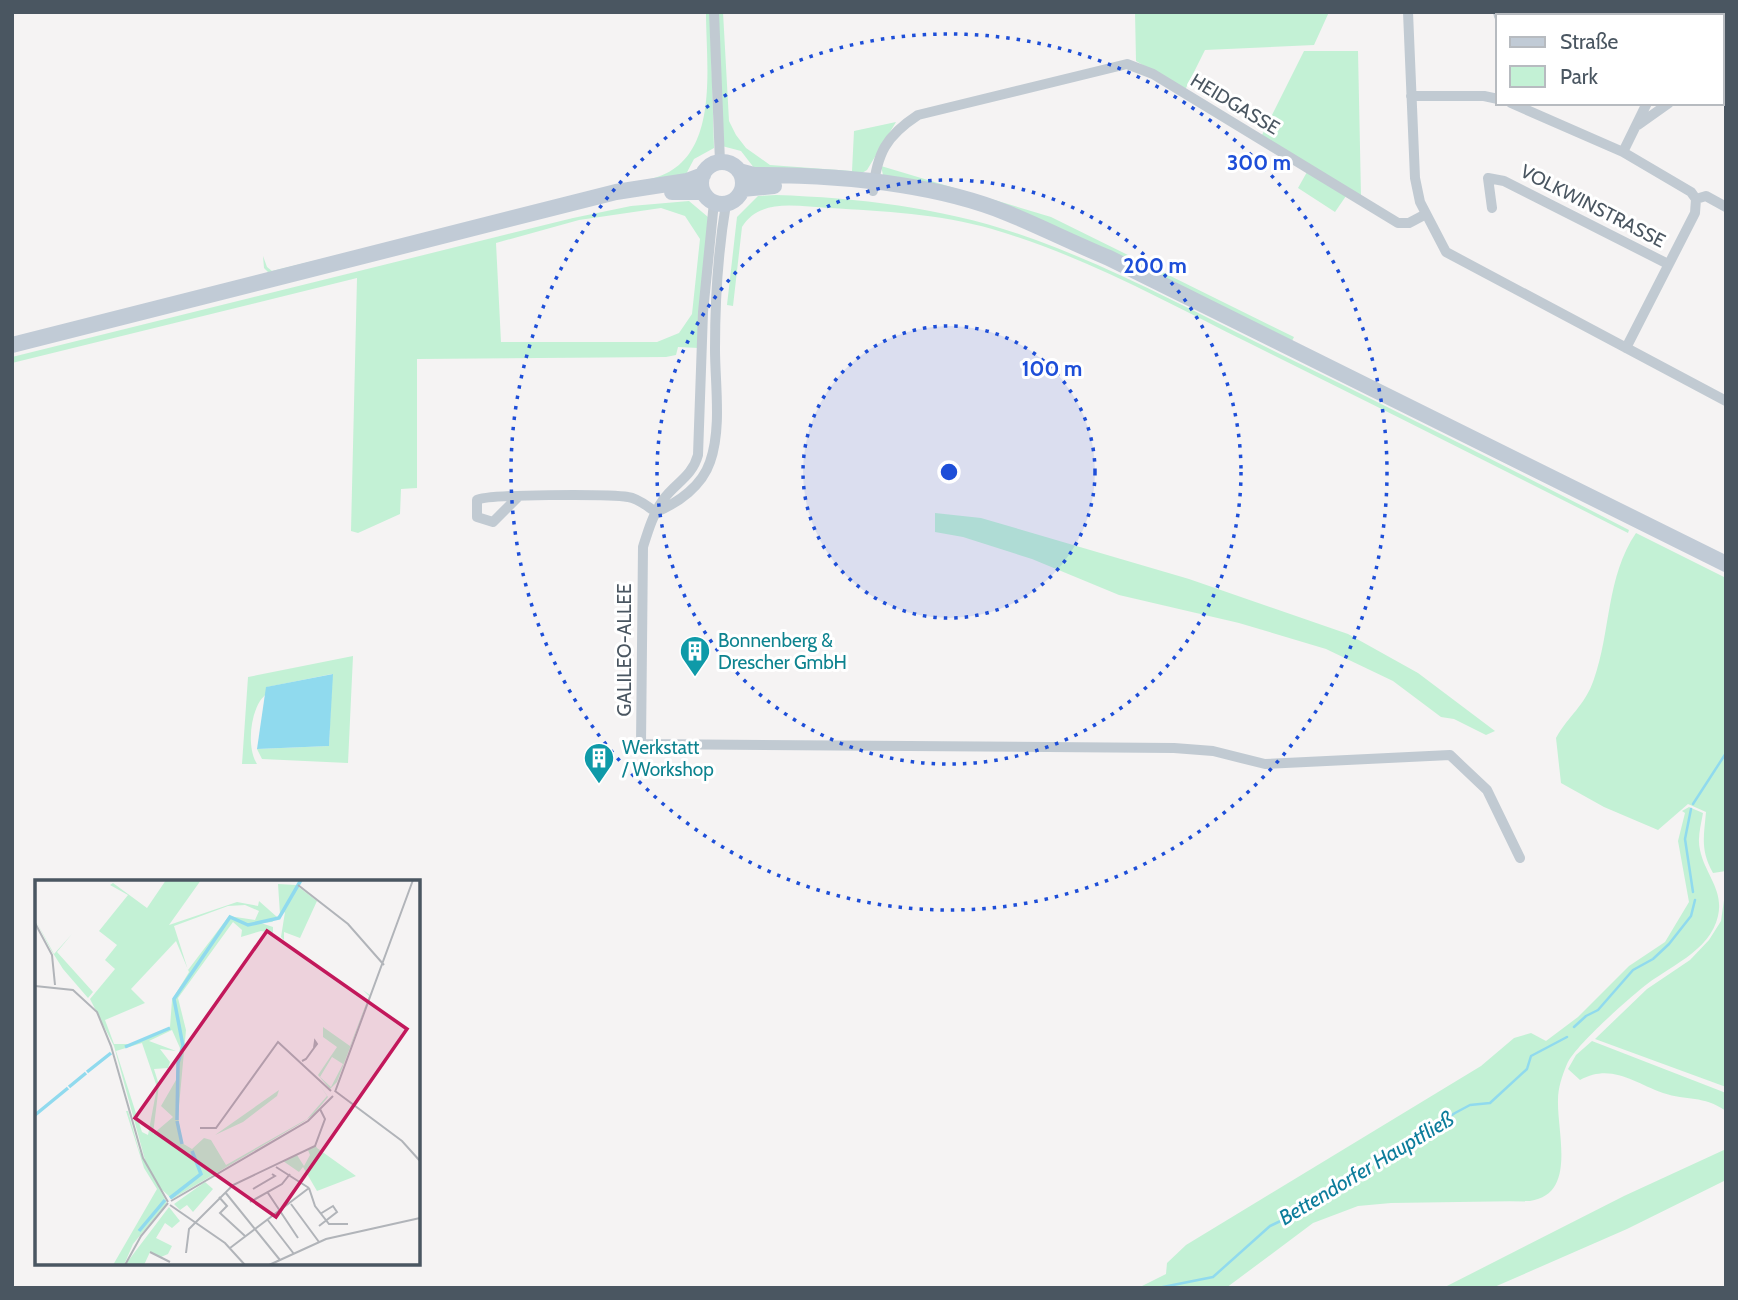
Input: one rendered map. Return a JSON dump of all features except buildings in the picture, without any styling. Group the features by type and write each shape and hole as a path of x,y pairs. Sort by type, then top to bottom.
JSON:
{"street":[{"path":"714,12 720,162"},
{"path":"1408,12 1415,178 1426,214 1446,252 1726,401"},
{"name":"HEIDGASSE","path":"874,186 882,151 895,130 918,115 1127,64 1153,74 1398,223 1409,223 1426,214"},
{"path":"1411,96 1484,96 1496,99"},
{"path":"1516,105 1623,152 1691,192 1696,199 1695,213 1626,348"},
{"path":"1623,152 1646,105"},
{"path":"1638,125 1666,105"},
{"path":"12,345 617,192 687,181 703,175 709,166 720,162 729,163 739,171 754,175 874,186 900,195 1038,228 1157,281 1726,564"},
{"path":"569,206 689,190 714,199 738,197 742,189 739,171"},
{"path":"703,175 714,199"},
{"name":"VOLKWINSTRASSE","path":"1492,208 1488,178 1514,186 1668,264"},
{"path":"742,189 777,186 874,186"},
{"path":"1696,199 1706,196 1726,207"},
{"name":"GALILEO-ALLEE","path":"714,199 703,312 698,455 692,470 665,498 656,512 643,547 641,744 1174,748 1213,751 1265,764 1450,755 1487,790 1520,858"},
{"path":"519,496 630,497 656,512"}],"green space":[{"path":"706,12 710,12 714,148 694,159 684,178 269,273 264,268 263,256 267,267 272,271 654,178 675,168 690,152 700,132 705,108"},
{"path":"718,12 723,12 729,121 746,148 770,165 852,171 854,131 896,122 867,170 862,173 758,173 741,151 722,146"},
{"path":"1135,12 1329,12 1314,45 1205,50 1185,90 1136,61"},
{"path":"1304,51 1358,51 1361,196 1261,137"},
{"path":"881,166 1051,217 1294,337 1292,341 1125,259 883,175"},
{"path":"1307,172 1346,196 1335,212 1298,188"},
{"path":"758,196 875,202 940,213 1004,229 1067,252 1159,294 1411,419 1629,530 1628,533 1123,280 1058,252 992,229 891,212 793,206 759,211 742,227 733,306 727,305 737,217"},
{"path":"689,201 708,217 699,348 678,347 676,355 666,357 417,359 417,488 401,489 400,514 358,533 351,531 357,278 12,363 12,357 631,206","holes":["661,208 685,216 700,239 692,314 679,333 657,342 501,342 496,243 579,220"]},
{"path":"935,513 981,518 1189,579 1348,634 1418,673 1495,731 1486,735 1454,719 1441,717 1393,681 1326,649 1239,623 1119,595 1032,559 963,537 935,532"},
{"path":"1636,533 1726,578 1726,871 1713,873 1706,857 1706,812 1688,804 1658,830 1604,807 1561,783 1556,738 1586,697 1594,679 1619,568"},
{"path":"353,656 348,763 262,759 257,749 329,746 332,674 267,687 252,724 252,750 257,764 242,764 248,677"},
{"path":"1689,807 1703,813 1699,836 1700,850 1716,890 1718,916 1713,929 1697,949 1652,980 1601,1024 1567,1064 1558,1096 1561,1145 1559,1175 1554,1187 1545,1196 1530,1201 1358,1206 1313,1223 1226,1288 1138,1288 1166,1274 1167,1263 1186,1245 1481,1066 1514,1038 1531,1033 1546,1041 1578,1017 1629,966 1665,942 1689,902 1678,841 1685,813 1682,811"},
{"path":"1726,886 1726,1087 1595,1039 1647,989 1690,960 1709,940 1721,921"},
{"path":"1592,1041 1726,1093 1726,1111 1702,1100 1663,1093 1622,1076 1602,1073 1580,1080 1568,1069 1576,1055"},
{"path":"1726,1149 1726,1180 1627,1229 1492,1288 1443,1288 1624,1196"}],"water":[{"path":"333,674 329,746 257,749 266,687"}],"waterway":[{"name":"Bettendorfer Hauptfließ","path":"1693,804 1726,753"},
{"name":"Bettendorfer Hauptfließ","path":"1691,809 1685,839 1693,892"},
{"name":"Bettendorfer Hauptfließ","path":"1574,1027 1598,1010 1633,970 1653,959 1669,944 1691,916 1695,900"},
{"name":"Bettendorfer Hauptfließ","path":"1158,1288 1213,1277 1270,1226 1308,1208 1347,1177 1402,1148 1470,1105 1490,1103 1527,1069 1531,1056 1567,1037"}],"place":[{"name":"Bonnenberg & Drescher GmbH","path":"695,678"},
{"name":"Werkstatt / Workshop","path":"599,785"}]}
